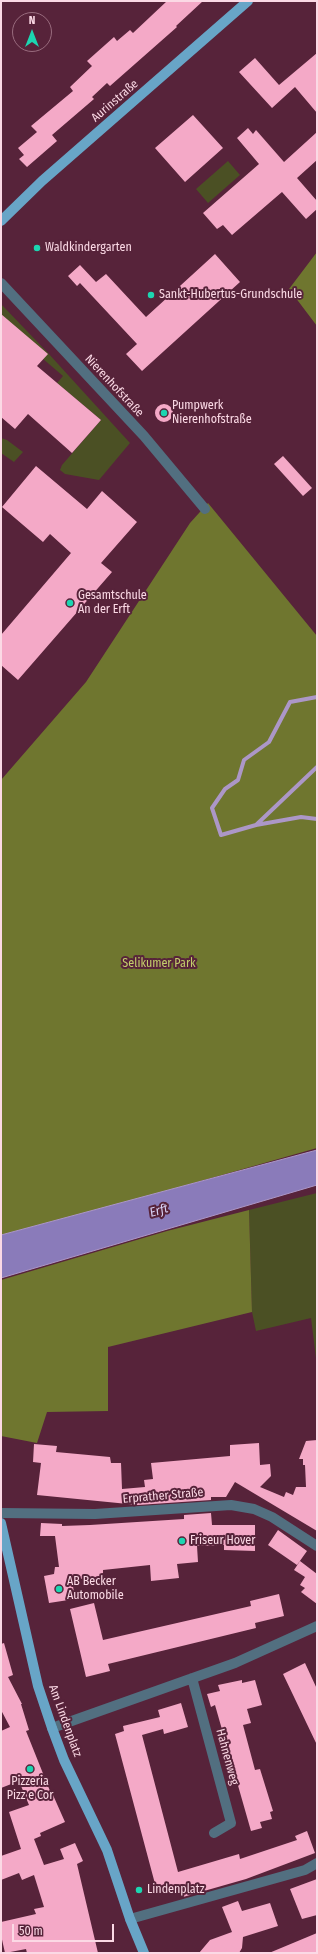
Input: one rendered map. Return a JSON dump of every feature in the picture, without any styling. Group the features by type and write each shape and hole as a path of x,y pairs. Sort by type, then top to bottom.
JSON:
{"main road":[{"name":"Aurinstraße","path":"1,221 42,181 248,1"},
{"name":"Am Lindenplatz","path":"1,1523 38,1686 64,1760 107,1850 130,1919 144,1953"}],"street":[{"name":"Nierenhofstraße","path":"1,283 144,436 205,509"},
{"name":"Erprather Straße","path":"1,1513 94,1514 231,1505 254,1509 272,1517 317,1546"},
{"path":"52,1728 236,1663 317,1626"},
{"name":"Hahnenweg","path":"192,1678 231,1823 214,1834"},
{"path":"130,1919 305,1870 317,1863"}],"green space":[{"path":"228,161 240,175 208,203 196,189"},
{"path":"317,252 317,326 289,289"},
{"path":"1,304 130,443 99,480 65,474 60,470 62,465 101,420 57,383 63,376 1,323"},
{"path":"1,438 7,440 23,452 14,462 1,453"},
{"name":"Selikumer Park","path":"208,503 317,636 317,1148 148,1196 1,1235 1,780 86,682 190,523"},
{"path":"317,1193 317,1366 311,1318 256,1331 252,1312 249,1210"},
{"path":"249,1210 252,1312 108,1347 108,1411 47,1412 37,1443 1,1436 1,1280 167,1231"}],"water":[{"name":"Erft","path":"317,1150 317,1185 1,1278 1,1235"}],"building":[{"path":"167,1 203,1 176,26 177,27 110,86 107,83 92,97 94,99 52,135 57,141 27,167 19,159 24,155 18,148 37,132 31,126 73,91 70,87 92,66 87,61 114,37 117,41 130,30 133,33"},
{"path":"317,53 317,113 295,87 272,108 239,72 255,58 279,85"},
{"path":"193,115 223,148 185,182 155,148"},
{"path":"248,128 253,134 256,130 284,162 317,132 317,160 297,178 317,201 317,209 306,219 282,192 232,235 223,225 217,229 203,213 259,164 237,138"},
{"path":"215,254 240,282 142,371 126,354 137,344 80,283 77,286 68,276 80,265 96,282 106,274 146,317"},
{"path":"1,314 48,354 37,366 101,420 72,453 28,414 15,429 1,417"},
{"name":"Pumpwerk Nierenhofstraße","path":"160,404 168,404 173,409 171,420 168,422 160,422 155,417 155,409"},
{"path":"283,456 312,488 303,496 274,464"},
{"path":"36,466 87,509 102,491 137,522 101,563 112,572 18,680 1,665 1,635 71,553 50,534 43,542 2,507"},
{"path":"317,1440 317,1531 235,1482 226,1497 211,1497 211,1500 138,1505 37,1495 41,1463 33,1462 34,1444 57,1446 56,1452 110,1457 111,1463 121,1463 122,1489 145,1487 144,1480 153,1479 151,1463 230,1456 230,1445 259,1443 260,1465 270,1464 271,1476 260,1487 284,1497 286,1492 293,1495 296,1487 306,1487 305,1465 303,1465 303,1459 299,1459 306,1441"},
{"path":"211,1513 212,1525 255,1525 255,1551 224,1550 224,1545 197,1546 198,1562 177,1564 179,1578 151,1581 150,1565 103,1570 103,1576 72,1580 75,1599 49,1603 44,1576 54,1574 55,1567 59,1567 55,1536 40,1536 41,1523 62,1524 62,1526 90,1525 184,1519 184,1515"},
{"path":"278,1530 307,1551 297,1565 268,1545"},
{"path":"300,1561 317,1574 317,1604 301,1592 305,1588 300,1585 305,1577 294,1570"},
{"path":"279,1594 284,1616 255,1623 256,1628 108,1664 110,1671 86,1677 70,1609 94,1603 103,1640 251,1606 250,1601"},
{"path":"4,1643 13,1675 8,1677 22,1704 29,1730 26,1731 52,1796 53,1795 65,1822 40,1833 41,1836 34,1839 44,1865 64,1859 60,1849 75,1843 83,1861 77,1864 98,1953 27,1953 26,1949 5,1953 1,1935 1,1922 36,1914 34,1909 44,1907 34,1875 22,1880 19,1873 1,1880 1,1856 21,1849 9,1812 29,1805 19,1781 1,1788 1,1731 10,1727 1,1710 1,1644"},
{"path":"305,1663 317,1689 317,1745 283,1674"},
{"path":"242,1680 242,1683 255,1680 262,1705 247,1709 251,1723 243,1725 255,1770 260,1769 273,1811 270,1812 272,1819 260,1822 262,1828 251,1831 215,1705 211,1707 207,1694 220,1691 218,1685"},
{"path":"181,1703 188,1727 164,1734 163,1729 142,1735 178,1872 239,1854 240,1859 297,1840 295,1836 307,1831 315,1853 246,1879 183,1897 181,1889 158,1895 115,1734 124,1731 123,1726 160,1717 158,1710"},
{"path":"317,1879 317,1915 302,1919 290,1889"},
{"path":"238,1901 242,1911 270,1903 278,1926 243,1937 242,1948 239,1953 199,1953 210,1940 232,1932 222,1907"},
{"path":"317,1933 317,1953 269,1953"}],"waterway":[{"path":"317,697 290,702 269,742 244,760 238,780 225,789 212,808 221,835 256,825 317,767"},
{"path":"256,825 301,817 317,819"}],"place":[{"name":"Waldkindergarten","path":"37,248"},
{"name":"Sankt-Hubertus-Grundschule","path":"151,295"},
{"name":"Pumpwerk Nierenhofstraße","path":"164,413"},
{"name":"Gesamtschule An der Erft","path":"70,603"},
{"name":"Friseur Hover","path":"182,1541"},
{"name":"AB Becker Automobile","path":"59,1589"},
{"name":"Pizzeria Pizz e Cor","path":"30,1769"},
{"name":"Lindenplatz","path":"139,1890"}]}
